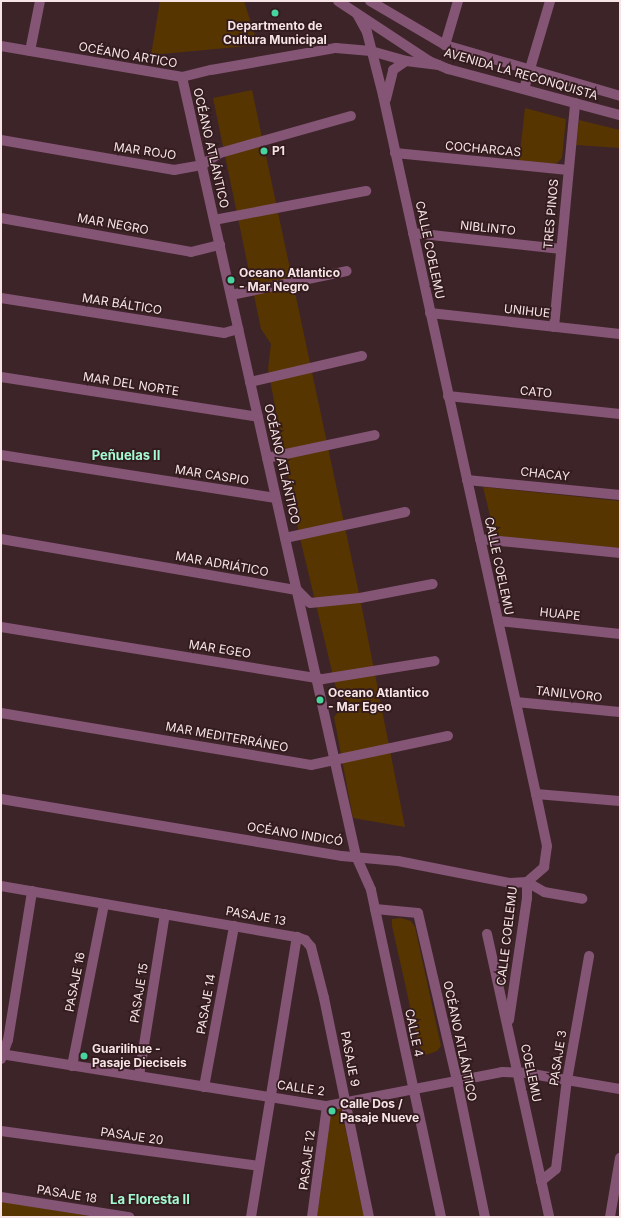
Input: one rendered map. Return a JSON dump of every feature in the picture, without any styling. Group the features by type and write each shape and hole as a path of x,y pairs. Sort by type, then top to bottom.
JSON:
{"street":[{"path":"30,51 40,1"},
{"name":"AVENIDA LA RECONQUISTA","path":"338,1 439,65 620,115"},
{"name":"AVENIDA LA RECONQUISTA","path":"370,1 445,45 619,94"},
{"path":"445,45 458,1"},
{"path":"524,89 550,1"},
{"name":"CALLE COELEMU","path":"357,14 367,32 385,105 548,853 544,867 527,882 526,912 508,1028"},
{"name":"OCÉANO ARTICO","path":"1,46 182,77 211,70 336,48 371,51 406,61 439,65"},
{"name":"CALLE COELEMU","path":"385,105 391,73 406,61"},
{"name":"OCÉANO ATLÁNTICO","path":"182,77 356,856"},
{"name":"TRES PINOS","path":"554,327 575,103"},
{"name":"MAR ROJO","path":"1,140 174,170 202,165 220,154 351,116"},
{"name":"COCHARCAS","path":"395,153 568,170"},
{"path":"214,220 366,191"},
{"name":"MAR NEGRO","path":"1,218 191,252 220,245"},
{"name":"NIBLINTO","path":"413,233 561,249"},
{"path":"231,295 346,271"},
{"name":"MAR BÁLTICO","path":"1,298 224,333 238,329"},
{"name":"UNIHUE","path":"430,313 620,334"},
{"path":"250,382 362,356"},
{"name":"MAR DEL NORTE","path":"1,378 258,417"},
{"name":"CATO","path":"448,396 620,414"},
{"path":"267,458 375,435"},
{"name":"MAR CASPIO","path":"1,455 276,498"},
{"name":"CHACAY","path":"467,480 620,495"},
{"path":"285,538 405,512"},
{"name":"MAR ADRIÁTICO","path":"1,539 296,590"},
{"path":"480,539 620,553"},
{"path":"296,590 310,603 316,604 433,584"},
{"name":"HUAPE","path":"498,621 620,634"},
{"name":"MAR EGEO","path":"1,627 316,677 323,680 435,661"},
{"name":"TANILVORO","path":"516,702 620,712"},
{"name":"MAR MEDITERRÁNEO","path":"1,713 311,765 335,762 448,736"},
{"path":"536,794 620,801"},
{"name":"OCÉANO INDICÓ","path":"1,799 356,856 398,861 510,883 527,882"},
{"name":"CALLE 4","path":"356,856 371,890 441,1217"},
{"path":"527,882 544,892 582,899"},
{"name":"PASAJE 13","path":"1,886 297,936 272,1097 251,1217"},
{"path":"1,1056 8,1040 32,891"},
{"name":"PASAJE 16","path":"72,1066 104,904"},
{"name":"OCÉANO ATLÁNTICO","path":"375,909 418,913 457,1080 485,1217"},
{"name":"PASAJE 15","path":"139,1076 165,914"},
{"name":"PASAJE 14","path":"204,1087 234,926"},
{"name":"COELEMU","path":"488,934 549,1217"},
{"name":"PASAJE 9","path":"297,936 305,940 311,947 369,1217"},
{"name":"PASAJE 3","path":"541,1181 556,1169 567,1080 589,956"},
{"name":"CALLE 2","path":"1,1056 327,1106 502,1072 518,1072 620,1089"},
{"name":"PASAJE 12","path":"312,1217 327,1106"},
{"name":"PASAJE 20","path":"1,1131 259,1166"},
{"path":"610,1217 620,1158"},
{"name":"PASAJE 18","path":"1,1197 129,1217"}],"shaded area":[{"path":"160,1 244,1 258,45 151,55"},
{"path":"252,90 360,598 405,827 353,818 334,717 347,702 336,688 299,534 268,369 271,344 261,329 213,98"},
{"path":"525,108 566,119 562,158 556,164 519,161"},
{"path":"579,120 620,130 620,148 576,145"},
{"path":"483,487 620,501 620,548 495,536"},
{"path":"401,918 411,921 415,927 441,1046 437,1051 426,1055 419,1046 392,926 392,919"},
{"path":"340,1104 364,1217 317,1217 330,1113"},
{"path":"1,1201 95,1217 1,1217"}],"place":[{"name":"Departmento de Cultura Municipal","path":"275,13"},
{"name":"P1","path":"264,151"},
{"name":"Oceano Atlantico - Mar Negro","path":"231,280"},
{"name":"Oceano Atlantico - Mar Egeo","path":"320,700"},
{"name":"Guarilihue - Pasaje Dieciseis","path":"84,1056"},
{"name":"Calle Dos / Pasaje Nueve","path":"332,1111"}],"district":[{"name":"Peñuelas II","path":"126,455"},
{"name":"La Floresta II","path":"150,1199"}]}
